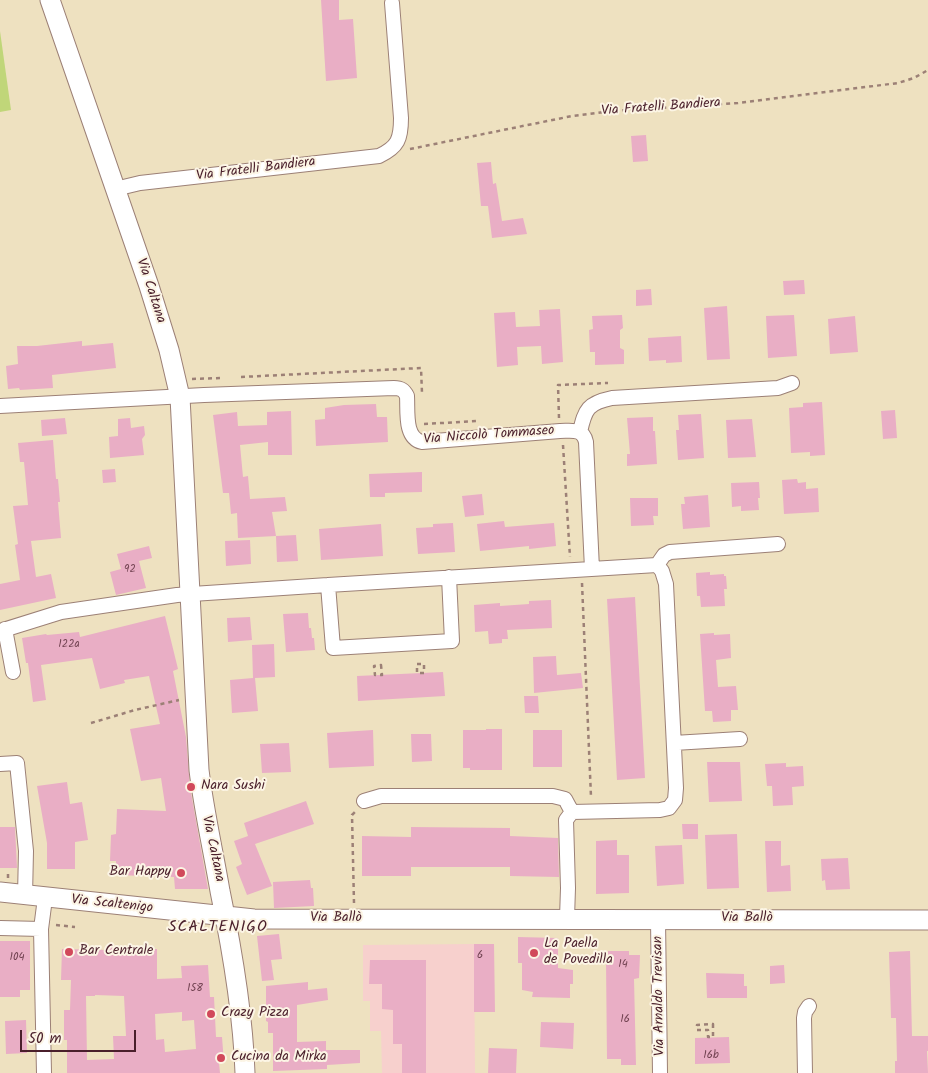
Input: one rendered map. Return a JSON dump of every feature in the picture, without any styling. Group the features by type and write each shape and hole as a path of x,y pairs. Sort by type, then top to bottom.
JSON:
{"main road":[{"name":"Via Caltana","path":"50,0 116,189 169,350 180,397 199,770 203,807 234,969 245,1073"},
{"name":"Via Scaltenigo","path":"0,892 225,917"},
{"name":"Via Ballò","path":"225,917 275,920 566,918 928,920"}],"street":[{"path":"392,3 401,118 401,131 395,146"},
{"name":"Via Fratelli Bandiera","path":"116,189 140,183 378,156 395,146"},
{"path":"586,569 586,442 585,435 580,432 584,414 590,405 612,398 778,388 792,383"},
{"name":"Via Niccolò Tommaseo","path":"180,397 400,388 405,391 407,396 412,436 422,442 560,431 580,432"},
{"path":"0,406 180,397"},
{"path":"657,565 664,555 670,552 778,544"},
{"path":"13,672 2,630 61,612 191,594 657,565 662,570 666,584 676,800 669,808 660,810 577,812 566,820 568,888 566,918"},
{"path":"328,585 333,648 452,642 449,578"},
{"path":"674,743 740,739"},
{"path":"0,764 17,763 26,851 25,896"},
{"path":"364,800 381,796 553,796 565,799 577,812"},
{"path":"44,1073 45,898"},
{"name":"Via Arnaldo Trevisan","path":"658,919 660,1073"},
{"path":"0,928 44,927"},
{"path":"805,1073 804,1018 809,1006"}],"path":[{"name":"Via Fratelli Bandiera","path":"395,146 404,150 572,116 612,111 738,102 876,87 914,78 928,70"},
{"path":"559,416 563,443 570,563 586,569 591,805 581,804 577,812"},
{"path":"417,664 424,664 424,672 417,673 417,664"},
{"path":"381,665 382,675 375,675 374,666 381,665"},
{"path":"91,723 182,699 196,699"},
{"path":"354,903 352,815 364,800"},
{"path":"44,927 75,927"},
{"path":"713,1024 714,1037 708,1038 708,1030 697,1030 697,1025 713,1024"}],"shaded area":[{"path":"474,944 475,1073 382,1073 381,1031 370,1031 370,1001 363,1001 363,945"}],"green space":[{"path":"0,31 11,110 0,112"}],"building":[{"path":"321,0 339,0 339,20 353,19 357,78 326,81"},
{"path":"646,135 648,161 633,162 631,136"},
{"path":"491,162 493,184 496,183 502,221 523,218 527,234 492,238 488,206 481,206 477,163"},
{"path":"804,280 805,294 784,295 783,281"},
{"path":"651,289 652,305 636,306 636,290"},
{"path":"727,306 730,359 707,360 704,308"},
{"path":"560,309 563,362 542,364 541,346 517,347 518,365 497,367 494,313 515,312 516,327 540,326 539,310"},
{"path":"622,315 623,328 620,330 620,348 624,350 624,364 595,365 595,352 590,352 589,330 593,329 592,316"},
{"path":"794,315 797,356 768,358 766,316"},
{"path":"855,316 858,352 830,354 828,319"},
{"path":"681,336 682,362 666,363 666,360 649,361 648,338"},
{"path":"82,341 82,346 113,343 116,368 52,375 53,388 8,389 6,366 18,364 17,346 37,346"},
{"path":"822,402 825,455 810,456 810,452 791,453 789,408 803,407 803,403"},
{"path":"376,404 377,417 387,417 388,442 316,446 315,420 325,419 325,408 344,405"},
{"path":"895,410 897,438 883,439 881,411"},
{"path":"291,411 292,455 268,455 268,442 240,445 243,477 248,476 250,499 285,497 287,511 272,512 276,536 238,538 237,513 231,514 229,493 223,493 213,415 237,412 238,426 267,425 267,412"},
{"path":"701,414 704,458 678,460 676,430 679,430 678,415"},
{"path":"653,417 657,464 627,466 627,454 630,454 627,418"},
{"path":"65,418 67,434 42,436 41,420"},
{"path":"130,418 131,428 144,426 145,435 142,439 144,455 110,458 109,437 118,436 118,419"},
{"path":"752,419 756,457 728,458 726,420"},
{"path":"53,440 60,502 58,502 61,538 31,541 36,577 51,574 56,598 0,610 0,584 20,580 15,545 18,544 13,506 28,505 24,462 20,462 18,443"},
{"path":"115,469 116,482 103,483 102,470"},
{"path":"422,472 422,492 385,493 385,497 370,497 369,474"},
{"path":"797,479 798,483 806,482 806,489 818,488 819,512 784,514 782,480"},
{"path":"759,482 759,510 741,511 741,506 732,507 731,483"},
{"path":"482,494 484,515 465,517 462,496"},
{"path":"708,495 710,527 683,529 681,504 685,504 684,497"},
{"path":"630,498 658,498 658,516 653,516 654,525 631,526"},
{"path":"504,521 505,527 554,523 556,546 529,549 529,546 480,551 477,524"},
{"path":"453,523 455,552 418,554 416,528 433,527 433,524"},
{"path":"381,524 383,556 321,560 319,529"},
{"path":"296,535 298,561 277,562 276,536"},
{"path":"250,540 251,564 226,566 225,541"},
{"path":"149,546 152,558 139,561 146,588 116,595 110,572 121,569 117,554"},
{"path":"710,572 710,575 724,574 726,576 727,589 724,589 725,606 701,607 700,596 697,596 696,573"},
{"path":"635,597 645,778 617,780 607,599"},
{"path":"551,600 552,628 507,630 508,639 502,639 502,643 489,644 488,631 475,632 474,605 500,603 500,606 529,604 529,601"},
{"path":"308,613 309,628 311,628 312,638 314,638 315,650 286,652 283,614"},
{"path":"165,616 178,669 173,671 186,737 190,787 208,889 175,889 174,877 116,875 116,861 110,861 111,835 116,834 117,809 166,811 161,778 141,781 130,729 160,724 149,676 124,680 125,683 100,689 92,658 41,665 46,700 33,702 28,663 26,663 22,638 79,632 80,637"},
{"path":"250,617 252,640 228,642 227,618"},
{"path":"714,633 714,635 730,634 731,658 716,660 718,687 736,686 738,710 731,710 731,721 713,722 712,711 705,711 700,634"},
{"path":"274,644 275,677 255,678 258,711 232,713 230,680 253,678 252,645"},
{"path":"556,656 557,675 581,673 583,688 534,693 533,657"},
{"path":"443,672 445,696 358,701 357,676"},
{"path":"524,696 538,696 539,713 525,713"},
{"path":"502,729 502,770 470,770 470,768 463,768 463,730"},
{"path":"373,730 374,766 329,768 327,733"},
{"path":"533,730 562,730 562,767 533,767"},
{"path":"411,734 431,734 432,761 412,762"},
{"path":"289,743 291,772 262,773 260,744"},
{"path":"707,762 740,762 742,801 709,802"},
{"path":"786,763 786,767 803,766 804,786 792,787 793,805 773,806 772,786 767,786 765,764"},
{"path":"67,782 70,804 82,802 88,840 75,842 75,869 47,869 47,843 37,786"},
{"path":"306,801 314,824 255,844 272,886 247,895 236,867 242,864 234,841 248,836 244,823"},
{"path":"682,824 698,824 698,839 683,839"},
{"path":"0,827 15,827 17,868 0,868"},
{"path":"411,827 510,828 510,836 558,838 559,877 510,876 510,867 411,867 411,876 362,876 362,836 411,837"},
{"path":"737,834 739,888 707,889 705,835"},
{"path":"617,840 617,855 629,855 629,893 596,894 596,841"},
{"path":"765,841 781,841 781,866 790,865 791,891 767,892"},
{"path":"682,845 684,884 657,886 655,846"},
{"path":"848,858 850,889 826,890 825,880 822,881 821,859"},
{"path":"310,880 311,888 313,888 314,906 274,908 273,882"},
{"path":"279,934 282,959 271,960 274,980 262,981 257,936"},
{"path":"518,937 558,938 558,968 573,970 570,998 532,997 533,992 522,990 522,963 518,963"},
{"path":"0,941 30,941 30,990 20,990 20,997 0,997"},
{"path":"474,944 494,944 495,1012 474,1012"},
{"path":"108,946 129,947 129,949 157,949 157,979 182,978 181,966 208,965 210,997 214,997 216,1037 222,1037 224,1063 219,1063 220,1073 67,1073 67,1040 64,1040 64,1010 70,1010 71,980 61,980 62,949 108,950","holes":["86,996 124,996 126,1036 113,1036 114,1059 87,1060","182,1012 182,1021 194,1020 196,1049 165,1052 164,1039 156,1040 155,1014"]},
{"path":"608,951 629,951 629,955 640,955 639,978 634,979 636,1065 621,1065 621,1059 607,1059 606,962 608,962"},
{"path":"910,951 912,1036 928,1036 928,1073 895,1073 895,1061 897,1061 896,1018 891,1018 889,952"},
{"path":"370,960 426,960 426,1073 402,1073 402,1044 393,1044 393,1010 382,1009 382,984 369,984"},
{"path":"784,965 785,983 770,984 770,966"},
{"path":"706,973 744,974 747,998 707,998"},
{"path":"308,982 308,990 327,988 328,1000 297,1005 297,1042 326,1041 326,1050 360,1050 360,1063 327,1065 327,1069 273,1071 273,1033 268,1033 268,1022 266,1021 266,986"},
{"path":"26,1020 27,1053 6,1054 5,1021"},
{"path":"541,1022 574,1023 573,1049 540,1047"},
{"path":"729,1037 730,1063 695,1064 695,1038"},
{"path":"489,1048 517,1049 516,1073 488,1073"}],"place":[{"name":"Nara Sushi","path":"191,787"},
{"name":"Bar Happy","path":"181,873"},
{"name":"Bar Centrale","path":"69,952"},
{"name":"La Paella de Povedilla","path":"534,953"},
{"name":"Crazy Pizza","path":"211,1014"},
{"name":"Cucina da Mirka","path":"221,1058"}],"district":[{"name":"SCALTENIGO","path":"218,928"}]}
